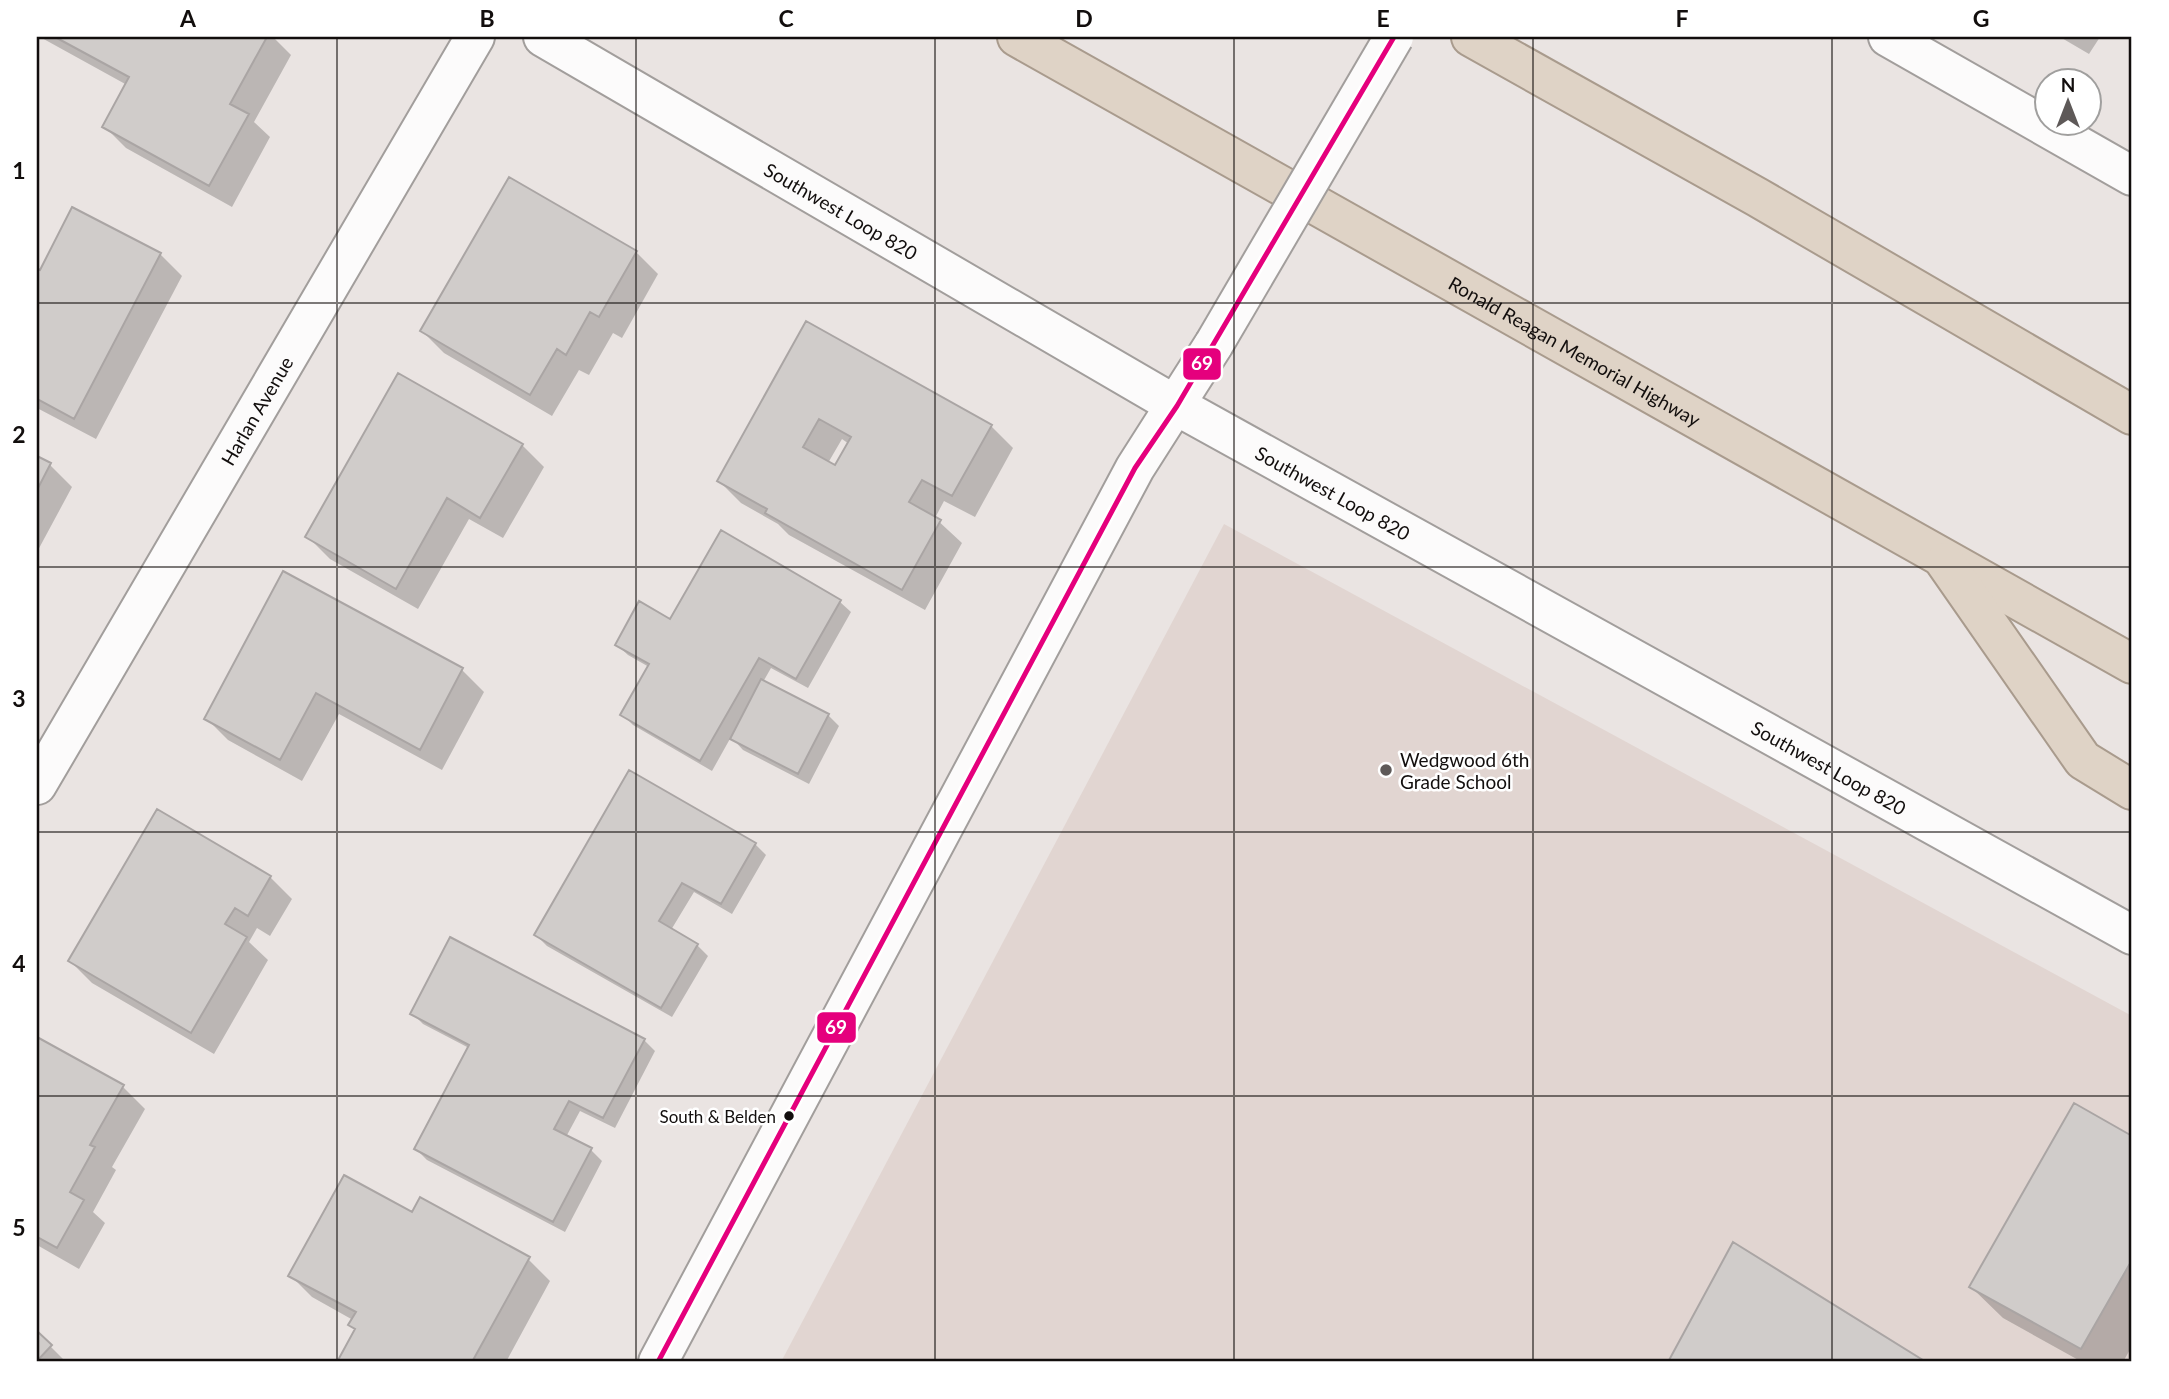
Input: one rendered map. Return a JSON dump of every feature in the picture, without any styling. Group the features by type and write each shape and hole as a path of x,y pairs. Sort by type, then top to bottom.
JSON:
{"highway":[{"name":"Ronald Reagan Memorial Highway","path":"1017,37 2132,664"},
{"path":"1471,37 1757,197 2132,415"},
{"path":"1939,555 2083,760 2132,790"}],"street":[{"name":"Harlan Avenue","path":"37,785 475,37"},
{"name":"Southwest Loop 820","path":"543,37 1177,406 2132,934"},
{"path":"658,1362 1129,481 1177,406 1394,37"},
{"path":"1888,37 2132,176"}],"shaded area":[{"name":"Wedgwood 6th Grade School","path":"1224,524 2132,1016 2132,1362 781,1362"}],"building":[{"path":"55,37 267,37 230,104 249,114 209,186 102,127 129,77"},
{"path":"509,177 637,251 599,317 590,312 566,355 557,349 530,395 420,331"},
{"path":"72,207 161,253 74,419 37,399 37,269 40,270"},
{"path":"806,321 992,425 952,496 922,480 909,502 941,520 902,590 765,513 767,509 717,481","holes":["819,419 851,437 835,465 803,447"]},
{"path":"398,373 523,444 480,518 447,498 396,589 305,537"},
{"path":"37,456 51,463 37,490"},
{"path":"721,530 841,600 796,679 759,658 700,761 620,715 649,664 615,645 639,601 670,619"},
{"path":"283,571 463,668 420,750 316,693 280,760 204,719"},
{"path":"761,679 829,714 798,774 730,739"},
{"path":"629,770 756,843 721,904 682,883 659,921 698,944 661,1008 534,935"},
{"path":"157,809 271,876 248,916 235,908 225,924 247,937 191,1033 68,961"},
{"path":"450,937 645,1039 603,1118 569,1101 554,1129 592,1148 553,1222 414,1149 469,1045 410,1014"},
{"path":"37,1037 124,1085 90,1145 95,1147 70,1192 84,1200 57,1248 37,1237"},
{"path":"2074,1103 2132,1136 2132,1260 2081,1349 1969,1287"},
{"path":"344,1175 412,1212 420,1197 530,1257 472,1362 337,1362 355,1329 348,1325 356,1312 288,1276"},
{"path":"1733,1242 1926,1362 1668,1362"},
{"path":"37,1331 52,1345 37,1361"}],"transit line":[{"name":"69","path":"658,1362 1135,468 1177,406 1394,37"}],"place":[{"name":"Wedgwood 6th Grade School","path":"1386,770"},
{"name":"South & Belden","path":"789,1116"}]}
